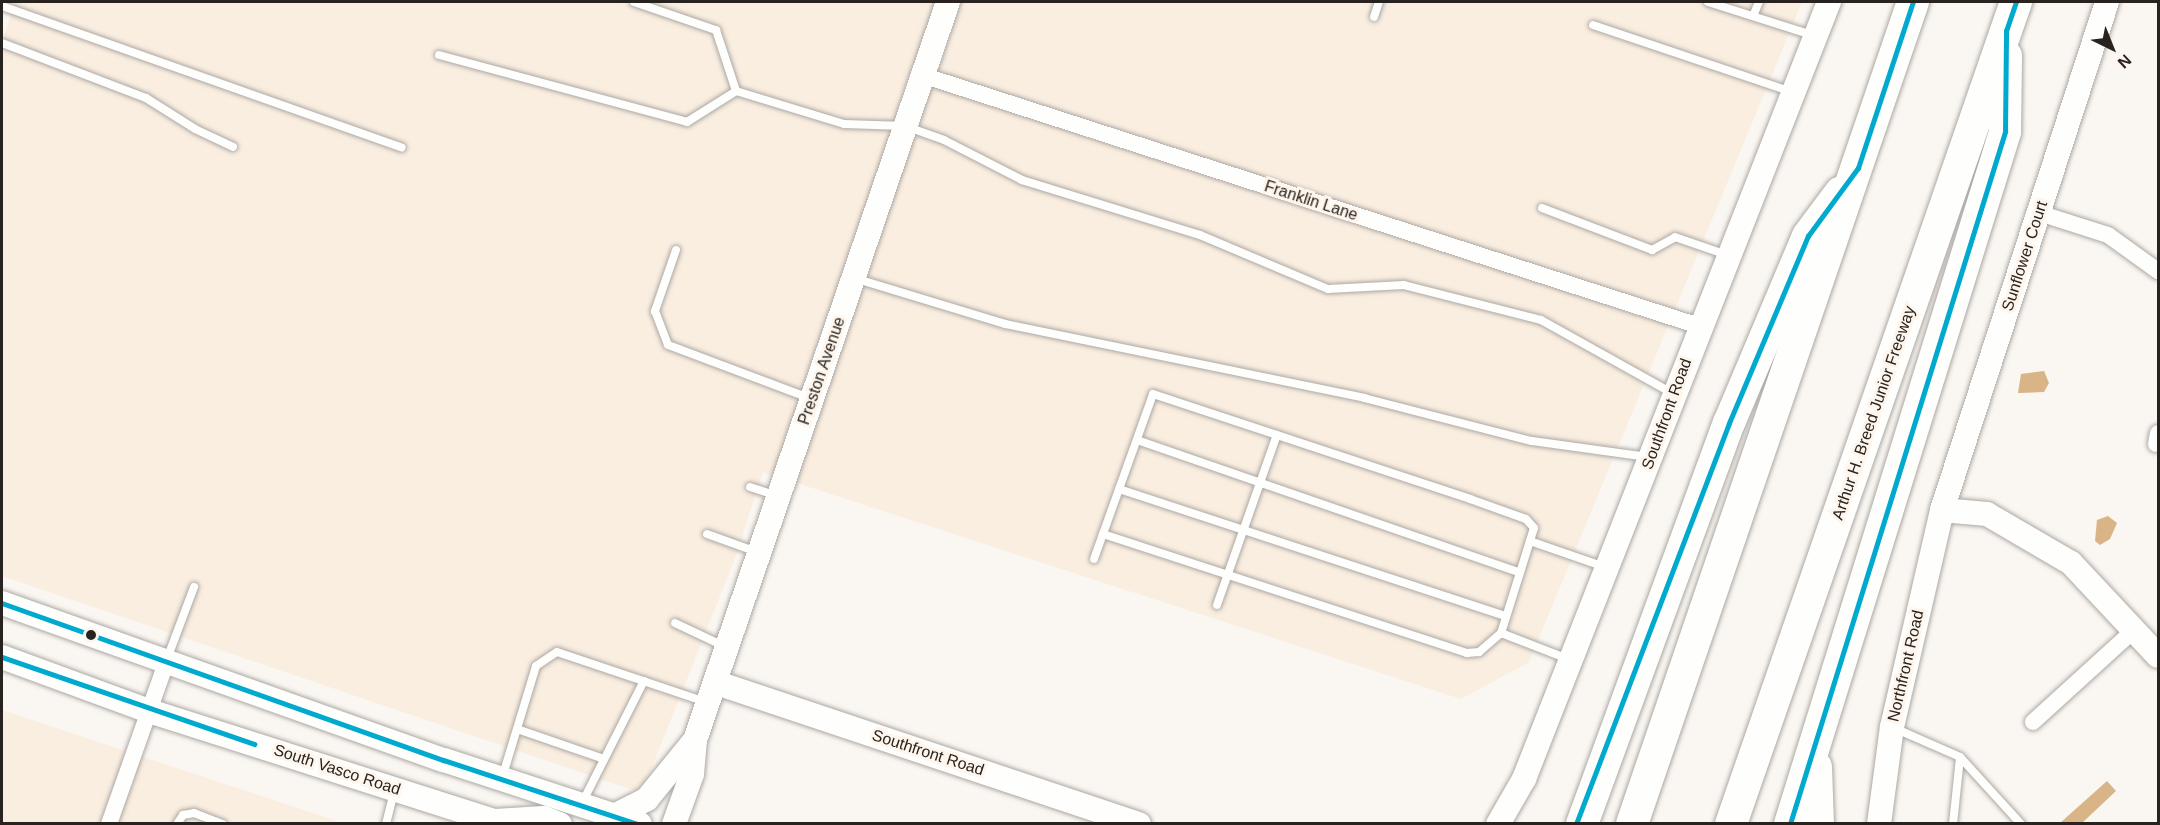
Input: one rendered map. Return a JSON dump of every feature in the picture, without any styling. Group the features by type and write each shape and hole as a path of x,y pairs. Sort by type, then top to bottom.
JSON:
{"highway":[{"path":"1632,824 1913,2"},
{"name":"Arthur H. Breed Junior Freeway","path":"1731,824 2016,2"},
{"path":"1790,824 1816,748 2005,132 2006,31"},
{"path":"1582,816 1729,423 1808,236 1858,168"},
{"path":"1816,748 1818,824"}],"street":[{"name":"Preston Avenue","path":"695,740 948,2"},
{"name":"Southfront Road","path":"1498,824 1524,779 1569,659 1609,568 1699,326 1829,2"},
{"name":"Sunflower Court","path":"1942,510 2107,2"},
{"name":"Franklin Lane","path":"922,75 1699,326"},
{"path":"2039,213 2108,235 2158,271"},
{"path":"1942,510 1987,514 2072,562 2158,656"},
{"name":"Northfront Road","path":"1879,824 1892,727 1942,510"},
{"path":"2,603 640,824"},
{"path":"2033,722 2134,630"},
{"name":"South Vasco Road","path":"2,657 146,710 499,822"},
{"path":"109,824 146,710 167,660"},
{"name":"Southfront Road","path":"713,693 1139,824"},
{"path":"616,815 647,799 695,740"},
{"path":"674,824 692,774 695,740"},
{"path":"499,822 544,818 560,824"}],"lane":[{"path":"634,2 646,4 716,30 736,91"},
{"path":"1374,17 1380,2"},
{"path":"1708,2 1815,36"},
{"path":"1753,16 1759,2"},
{"path":"2,6 402,148"},
{"path":"1593,26 1793,93"},
{"path":"2,44 146,98 195,129 233,147"},
{"path":"439,56 687,122 736,91 844,124 905,126 944,140 1022,180 1200,236 1328,289 1404,285 1541,320 1641,379 1674,394"},
{"path":"1542,208 1652,250 1675,237 1728,256"},
{"path":"676,250 655,311 668,345 813,399"},
{"path":"854,278 1005,324 1364,398 1532,441 1651,457"},
{"path":"1094,559 1153,394 1526,519 1534,528 1501,633 1479,652 1467,653 1103,534"},
{"path":"1217,605 1277,435"},
{"path":"1137,440 1520,573"},
{"path":"750,487 780,497"},
{"path":"1119,489 1506,616"},
{"path":"707,534 760,554"},
{"path":"1530,541 1609,568"},
{"path":"167,660 194,587"},
{"path":"675,623 728,648"},
{"path":"1501,633 1569,659"},
{"path":"502,778 536,666 557,652 644,681 713,693"},
{"path":"582,803 644,681"},
{"path":"1892,727 1960,758 2021,824"},
{"path":"516,729 604,759"},
{"path":"1953,824 1960,758"},
{"path":"386,824 395,789"},
{"path":"177,824 183,815 194,813 223,824"}],"shaded area":[{"path":"15,2 1802,2 1529,662 1461,699 763,472 734,561 644,787 633,790 2,576 2,42"},
{"path":"2044,371 2049,383 2044,392 2018,393 2021,374"},
{"path":"2108,516 2117,523 2110,539 2100,545 2095,541 2097,520"},
{"path":"2,710 343,823 2,823"},
{"path":"2107,781 2116,791 2082,823 2060,823"}],"transit line":[{"path":"1576,824 1729,423 1808,236 1858,168 1913,2"},
{"path":"1790,824 2005,132 2006,31 2016,2"},
{"path":"2,603 444,760 638,824"},
{"path":"2,657 254,744"}]}
